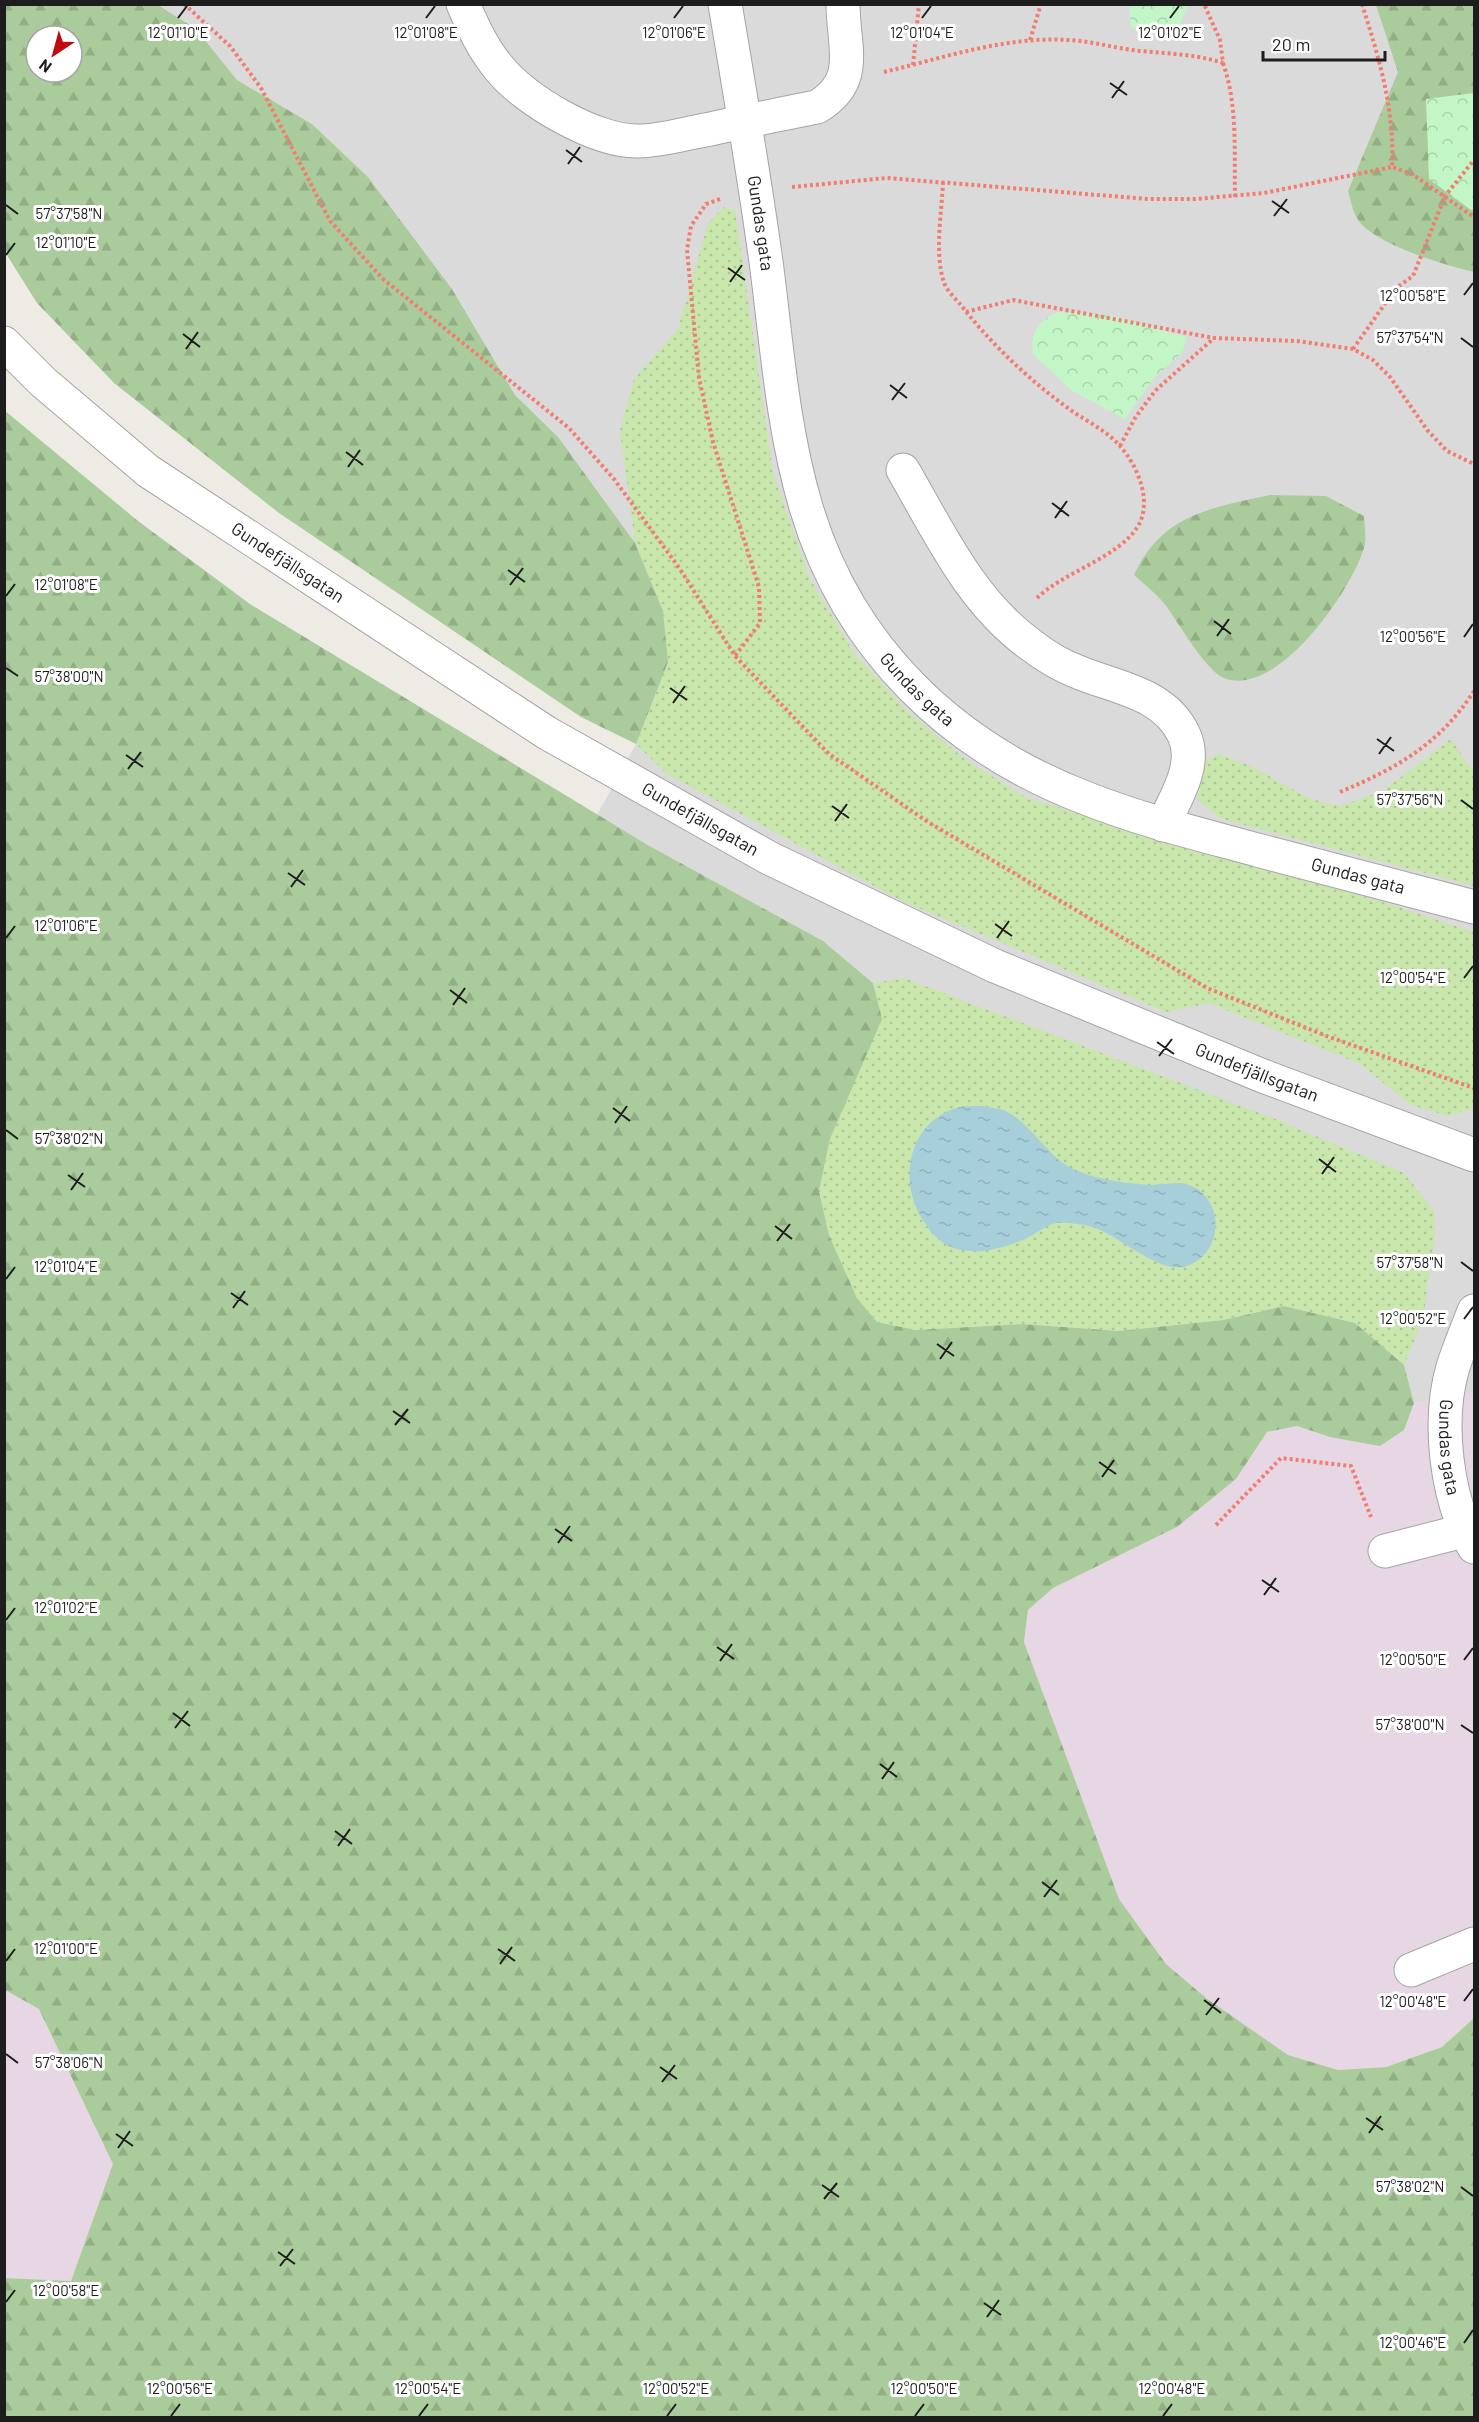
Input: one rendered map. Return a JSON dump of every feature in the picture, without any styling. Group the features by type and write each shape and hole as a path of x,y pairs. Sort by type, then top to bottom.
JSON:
{"street":[{"path":"463,4 475,32 499,69 529,96 585,128 636,141 818,107 833,98 845,81 847,59 843,4"},
{"name":"Gundas gata","path":"725,4 757,191 788,432 806,507 832,575 863,631 906,684 958,728 1019,767 1086,799 1163,825 1474,907"},
{"name":"Gundefjällsgatan","path":"4,343 43,382 148,471 547,733 759,852 995,966 1263,1076 1474,1155"},
{"path":"903,470 966,577 988,607 1031,645 1076,672 1134,692 1158,704 1173,718 1185,736 1188,752 1185,775 1163,825"},
{"name":"Gundas gata","path":"1471,1538 1449,1480 1445,1423 1453,1369 1474,1311"},
{"path":"1385,1551 1471,1538"},
{"path":"1411,1970 1474,1944"}],"path":[{"path":"184,4 230,46 261,88 330,221 383,279 569,428 614,479 680,569 735,656 829,753 928,822 1206,988 1329,1037 1474,1088"},
{"path":"913,65 920,4"},
{"path":"1030,40 1041,4"},
{"path":"1204,4 1220,40 1223,63 1231,87 1235,123 1235,197"},
{"path":"1362,4 1382,68 1394,135 1392,167"},
{"path":"845,81 953,53 1030,40 1069,40 1138,51 1206,58 1223,63"},
{"path":"1353,349 1396,288 1413,276 1445,196 1474,160"},
{"path":"735,656 760,623 759,587 713,442 702,389 687,250 691,226 706,204 728,196 757,191 887,178 1148,199 1235,197 1392,167 1412,174 1474,217"},
{"path":"943,182 940,249 944,283 966,312 1008,359 1120,446 1136,472 1144,493 1144,511 1138,526 1118,545 1062,578 1037,598 1012,629"},
{"path":"966,312 1013,300 1214,338 1297,341 1353,349 1373,360 1390,377 1428,431 1447,451 1474,464"},
{"path":"1120,446 1135,418 1155,391 1214,338"},
{"path":"1340,792 1382,775 1438,735 1459,715 1474,691"},
{"path":"1216,1525 1281,1458 1351,1466 1385,1551"}],"shaded area":[{"path":"158,5 1474,5 1474,1392 1414,1403 1404,1365 873,983 823,941 597,815 636,744 647,710 558,437 515,395 452,289 368,177 312,124 237,80 196,29"},
{"path":"1474,1392 1474,2018 1442,2047 1386,2067 1338,2070 1288,2055 1206,1998 1166,1964 1119,1899 1024,1642 1028,1610 1053,1588 1177,1527 1236,1479 1267,1432 1297,1426 1330,1437 1404,1430 1414,1403"},
{"path":"5,1990 39,2009 114,2164 71,2281 5,2278"}],"green space":[{"path":"5,4 158,5 196,29 237,80 312,124 368,177 452,289 515,395 558,437 635,543 663,611 668,662 636,744 581,717 279,513 114,383 37,303 5,252"},
{"path":"1129,4 1189,5 1173,37 1131,27"},
{"path":"1376,5 1474,5 1474,272 1410,252 1377,236 1365,227 1354,212 1348,191 1398,72"},
{"path":"1474,93 1474,209 1471,210 1429,179 1426,99"},
{"path":"724,207 735,210 773,473 810,579 854,653 906,710 966,760 1027,798 1386,903 1474,932 1474,1108 1449,1116 1411,1105 1360,1064 1209,1003 1166,1012 902,901 667,774 636,744 668,662 663,611 635,542 620,431 634,379 678,329 708,223"},
{"path":"1059,312 1110,315 1187,337 1183,351 1153,379 1125,419 1071,390 1033,354 1033,339 1037,328 1046,319"},
{"path":"4,410 138,521 250,604 646,844 823,941 873,983 882,1019 830,1139 819,1191 829,1235 857,1298 877,1322 916,1330 1022,1324 1119,1331 1223,1320 1284,1306 1355,1323 1404,1365 1414,1403 1404,1430 1380,1446 1330,1437 1297,1426 1267,1432 1236,1479 1177,1527 1053,1588 1028,1610 1024,1642 1119,1899 1166,1964 1206,1998 1288,2055 1338,2070 1386,2067 1442,2047 1474,2018 1474,2417 5,2417 5,2278 71,2281 113,2164 39,2009 5,1990"},
{"path":"1270,495 1326,496 1364,516 1364,548 1344,589 1328,614 1288,657 1266,673 1245,680 1224,678 1201,657 1163,603 1134,575 1145,555 1174,526 1208,510"},
{"path":"1451,739 1474,773 1474,886 1222,819 1198,801 1195,783 1201,762 1219,754 1251,766 1311,799 1339,806 1381,792"},
{"path":"904,978 1275,1119 1404,1173 1434,1211 1435,1234 1423,1319 1404,1365 1355,1323 1284,1306 1223,1320 1119,1331 1022,1324 916,1330 877,1322 857,1298 829,1235 819,1191 830,1139 881,1019 873,983"}],"water":[{"path":"983,1106 1003,1110 1017,1118 1058,1159 1085,1174 1129,1183 1149,1185 1178,1183 1194,1187 1205,1196 1212,1207 1215,1219 1215,1232 1205,1254 1195,1262 1182,1267 1172,1267 1149,1258 1102,1231 1069,1223 1052,1224 1027,1238 991,1250 972,1251 948,1246 927,1226 914,1201 910,1184 913,1151 920,1136 930,1123 943,1113 960,1107"}]}
